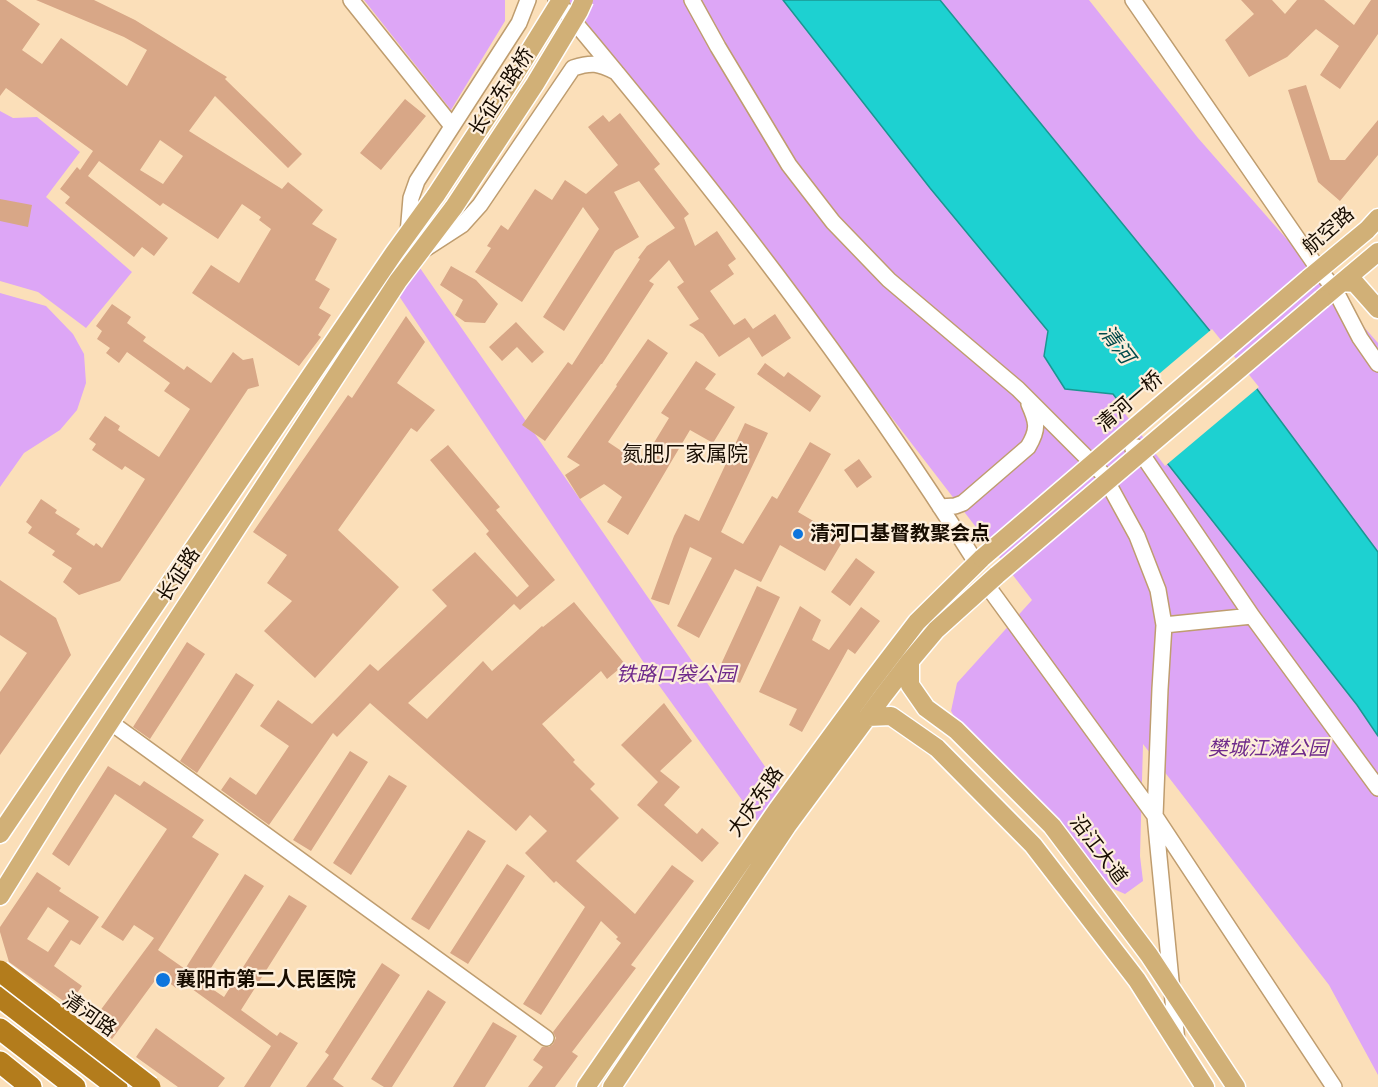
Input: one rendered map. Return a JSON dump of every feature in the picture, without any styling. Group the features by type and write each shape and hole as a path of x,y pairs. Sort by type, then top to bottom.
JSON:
{"highway":[{"path":"2,983 117,1087"},
{"path":"2,983 151,1087"},
{"path":"0,1029 75,1087"},
{"path":"0,1062 31,1087"}],"main road":[{"name":"长征东路桥","path":"408,234 514,76 559,0"},
{"name":"长征东路桥","path":"417,255 454,207 535,84 584,0"},
{"name":"航空路","path":"1313,274 1367,230 1378,218"},
{"name":"长征路","path":"0,834 408,234"},
{"name":"长征路","path":"0,896 70,782 417,255"},
{"path":"992,579 1373,256"},
{"path":"1373,256 1367,275 1378,291"},
{"name":"清河一桥","path":"979,561 1313,274"},
{"path":"1333,290 1355,283 1378,309"},
{"name":"大庆东路","path":"586,1087 777,810 868,686 917,622 979,561"},
{"name":"大庆东路","path":"612,1087 787,826 867,717 936,630 992,579"},
{"name":"沿江大道","path":"910,661 910,685 926,708 956,730 1052,826 1149,955 1236,1087"},
{"path":"867,717 891,716 937,747 1033,845 1137,980 1205,1087"},
{"path":"0,965 2,983"},
{"path":"0,1035 62,1087"}],"street":[{"path":"351,0 452,126"},
{"path":"519,23 528,0"},
{"path":"408,234 411,198 417,181 535,0"},
{"path":"559,0 754,245 864,395 956,531 979,561"},
{"path":"692,0 789,165 833,222 890,280 1027,398 1103,474 1137,536 1158,590 1164,625 1155,816 1177,1042"},
{"path":"1133,0 1313,274 1333,290 1360,338 1378,364"},
{"path":"417,255 462,225 480,206 591,41"},
{"path":"573,68 590,63 604,66 618,73"},
{"path":"956,531 956,513 963,503 1028,447 1034,437 1035,418 1027,398"},
{"path":"1103,474 1137,447 1252,616 1378,788"},
{"path":"940,507 963,503"},
{"path":"992,579 1155,816 1334,1087"},
{"path":"1164,625 1252,616"},
{"path":"110,722 546,1038"}],"green space":[{"path":"364,0 505,0 505,21 451,110"},
{"name":"樊城江滩公园","path":"568,0 783,0 930,188 1048,331 1044,356 1065,389 1113,394 1357,705 1378,736 1378,1075 1329,985 1143,744 1140,856 1143,881 1125,894 1100,883 965,735 951,711 957,683 1032,600"},
{"path":"940,0 1089,0 1198,138 1378,343 1378,552 1254,385"},
{"path":"0,111 13,118 37,117 80,152 46,197 132,272 86,328 38,292 0,281"},
{"name":"铁路口袋公园","path":"420,268 784,794 760,825 658,684 399,296"},
{"path":"0,293 46,306 73,334 84,354 86,383 77,410 60,430 24,453 0,487"}],"water":[{"name":"清河","path":"783,0 940,0 1254,385 1378,552 1378,736 1357,705 1113,394 1065,389 1044,356 1048,331 930,188"}],"pier":[{"path":"1212,329 1259,387 1165,466 1120,407"}],"building":[{"path":"0,0 6,0 40,24 22,50 42,64 61,38 127,86 147,50 124,37 36,0 94,0 135,20 227,77 225,79 302,154 288,168 215,96 189,131 282,189 288,182 323,210 312,224 337,239 315,280 330,289 319,308 331,315 318,335 321,337 299,366 192,293 211,265 239,283 271,229 259,220 261,217 242,204 218,239 163,203 160,206 99,161 88,176 168,238 154,256 142,247 134,257 65,203 70,197 60,189 77,167 80,170 93,151 6,88 0,96","holes":["160,140 183,156 163,184 140,170"]},
{"path":"1241,0 1272,0 1285,14 1297,0 1324,0 1354,25 1371,0 1378,0 1378,34 1340,89 1320,75 1339,46 1316,29 1287,57 1249,77 1225,40 1254,14"},
{"path":"1306,85 1330,160 1345,160 1378,120 1378,155 1340,201 1318,182 1288,90"},
{"path":"405,99 426,116 381,170 360,153"},
{"path":"620,113 660,164 654,169 689,214 684,218 695,246 717,231 736,259 728,265 734,274 710,291 734,325 745,318 753,329 775,314 791,338 762,357 749,337 719,357 703,334 689,325 699,319 677,287 684,282 669,260 649,281 654,284 602,364 545,441 522,425 568,362 572,365 647,246 675,228 639,181 614,192 639,237 615,251 564,331 543,317 599,229 583,207 522,302 475,272 491,248 487,246 501,225 508,230 535,189 552,200 565,180 586,194 618,165 588,127 603,115 609,122"},
{"path":"0,199 32,205 28,227 0,221"},
{"path":"451,266 476,280 498,304 485,323 465,322 455,315 463,300 440,285"},
{"path":"112,304 131,317 127,323 146,337 143,341 184,370 187,366 211,383 233,352 243,360 253,358 259,386 248,389 120,581 79,595 63,582 72,568 52,555 55,551 28,533 32,527 26,522 41,499 57,510 55,513 80,529 76,534 94,546 96,543 102,548 145,479 125,466 122,470 92,450 96,444 89,439 105,416 120,426 118,430 159,457 190,409 164,391 170,383 127,352 119,363 106,353 110,348 97,339 102,331 96,326"},
{"path":"406,316 425,342 397,383 435,410 417,432 411,428 338,530 399,587 315,678 264,631 292,601 267,583 287,555 253,532 348,395 352,398"},
{"path":"516,322 544,352 532,363 517,347 502,361 489,347"},
{"path":"648,339 668,353 608,442 641,464 669,418 661,413 696,361 716,374 705,389 735,407 713,443 690,430 628,535 607,522 622,497 604,484 580,499 565,475 580,465 567,457"},
{"path":"765,363 784,377 788,372 821,396 810,412 757,374"},
{"path":"745,423 768,433 721,532 743,544 772,496 777,499 810,442 831,454 798,512 844,539 825,571 780,545 761,582 735,569 699,638 677,626 712,558 690,547 669,605 651,599 674,536 685,514 699,521"},
{"path":"448,445 500,507 496,510 555,580 520,610 514,604 408,703 427,719 483,661 492,671 542,626 574,602 625,664 607,679 601,671 542,724 575,760 573,762 595,784 590,789 619,818 576,861 635,914 672,865 694,881 631,965 636,968 572,1052 578,1056 555,1087 528,1087 543,1067 533,1060 542,1047 549,1047 553,1044 556,1038 553,1032 621,943 616,939 618,937 601,921 541,1015 523,1004 585,907 556,881 554,883 525,853 547,831 530,815 516,831 370,703 337,737 333,733 269,825 221,790 230,777 256,795 289,746 260,726 278,700 312,724 370,664 378,671 447,606 432,590 475,552 517,597 529,586 486,534 489,531 430,460"},
{"path":"859,459 872,477 857,488 844,470"},
{"path":"856,558 875,572 850,606 831,592"},
{"path":"0,580 56,618 71,655 0,755 0,692 27,653 0,635"},
{"path":"757,586 780,597 740,683 717,673"},
{"path":"800,606 821,620 812,640 829,650 861,607 880,621 855,654 848,649 802,732 789,725 797,709 759,692"},
{"path":"187,642 205,654 150,739 133,727"},
{"path":"236,673 254,685 197,773 180,761"},
{"path":"664,703 692,741 660,771 680,787 664,805 697,834 702,828 719,843 702,862 637,805 658,782 621,745"},
{"path":"350,751 368,762 311,851 293,840"},
{"path":"108,766 140,786 144,781 204,820 192,837 219,854 158,950 185,969 245,874 264,886 202,982 224,997 289,895 307,906 241,1010 277,1036 280,1032 298,1043 270,1087 244,1087 271,1046 181,981 176,988 159,975 112,1039 91,1023 154,938 134,925 123,941 101,927 167,829 115,794 69,866 52,854"},
{"path":"389,775 407,786 351,875 333,863"},
{"path":"468,830 486,841 429,930 411,919"},
{"path":"507,864 525,876 468,964 450,953"},
{"path":"37,872 61,888 59,891 99,917 80,945 71,940 54,966 82,986 69,1005 9,962 0,927","holes":["48,907 69,921 48,952 27,939"]},
{"path":"382,963 400,975 333,1079 344,1087 306,1087 329,1055 325,1052"},
{"path":"428,990 446,1002 392,1087 384,1087 371,1079"},
{"path":"493,1022 517,1036 485,1087 453,1087"},
{"path":"156,1028 225,1078 218,1087 178,1087 136,1057"}],"place":[{"name":"清河口基督教聚会点","path":"798,534"},
{"name":"襄阳市第二人民医院","path":"163,980"}],"district":[{"name":"氮肥厂家属院","path":"685,455"}]}
